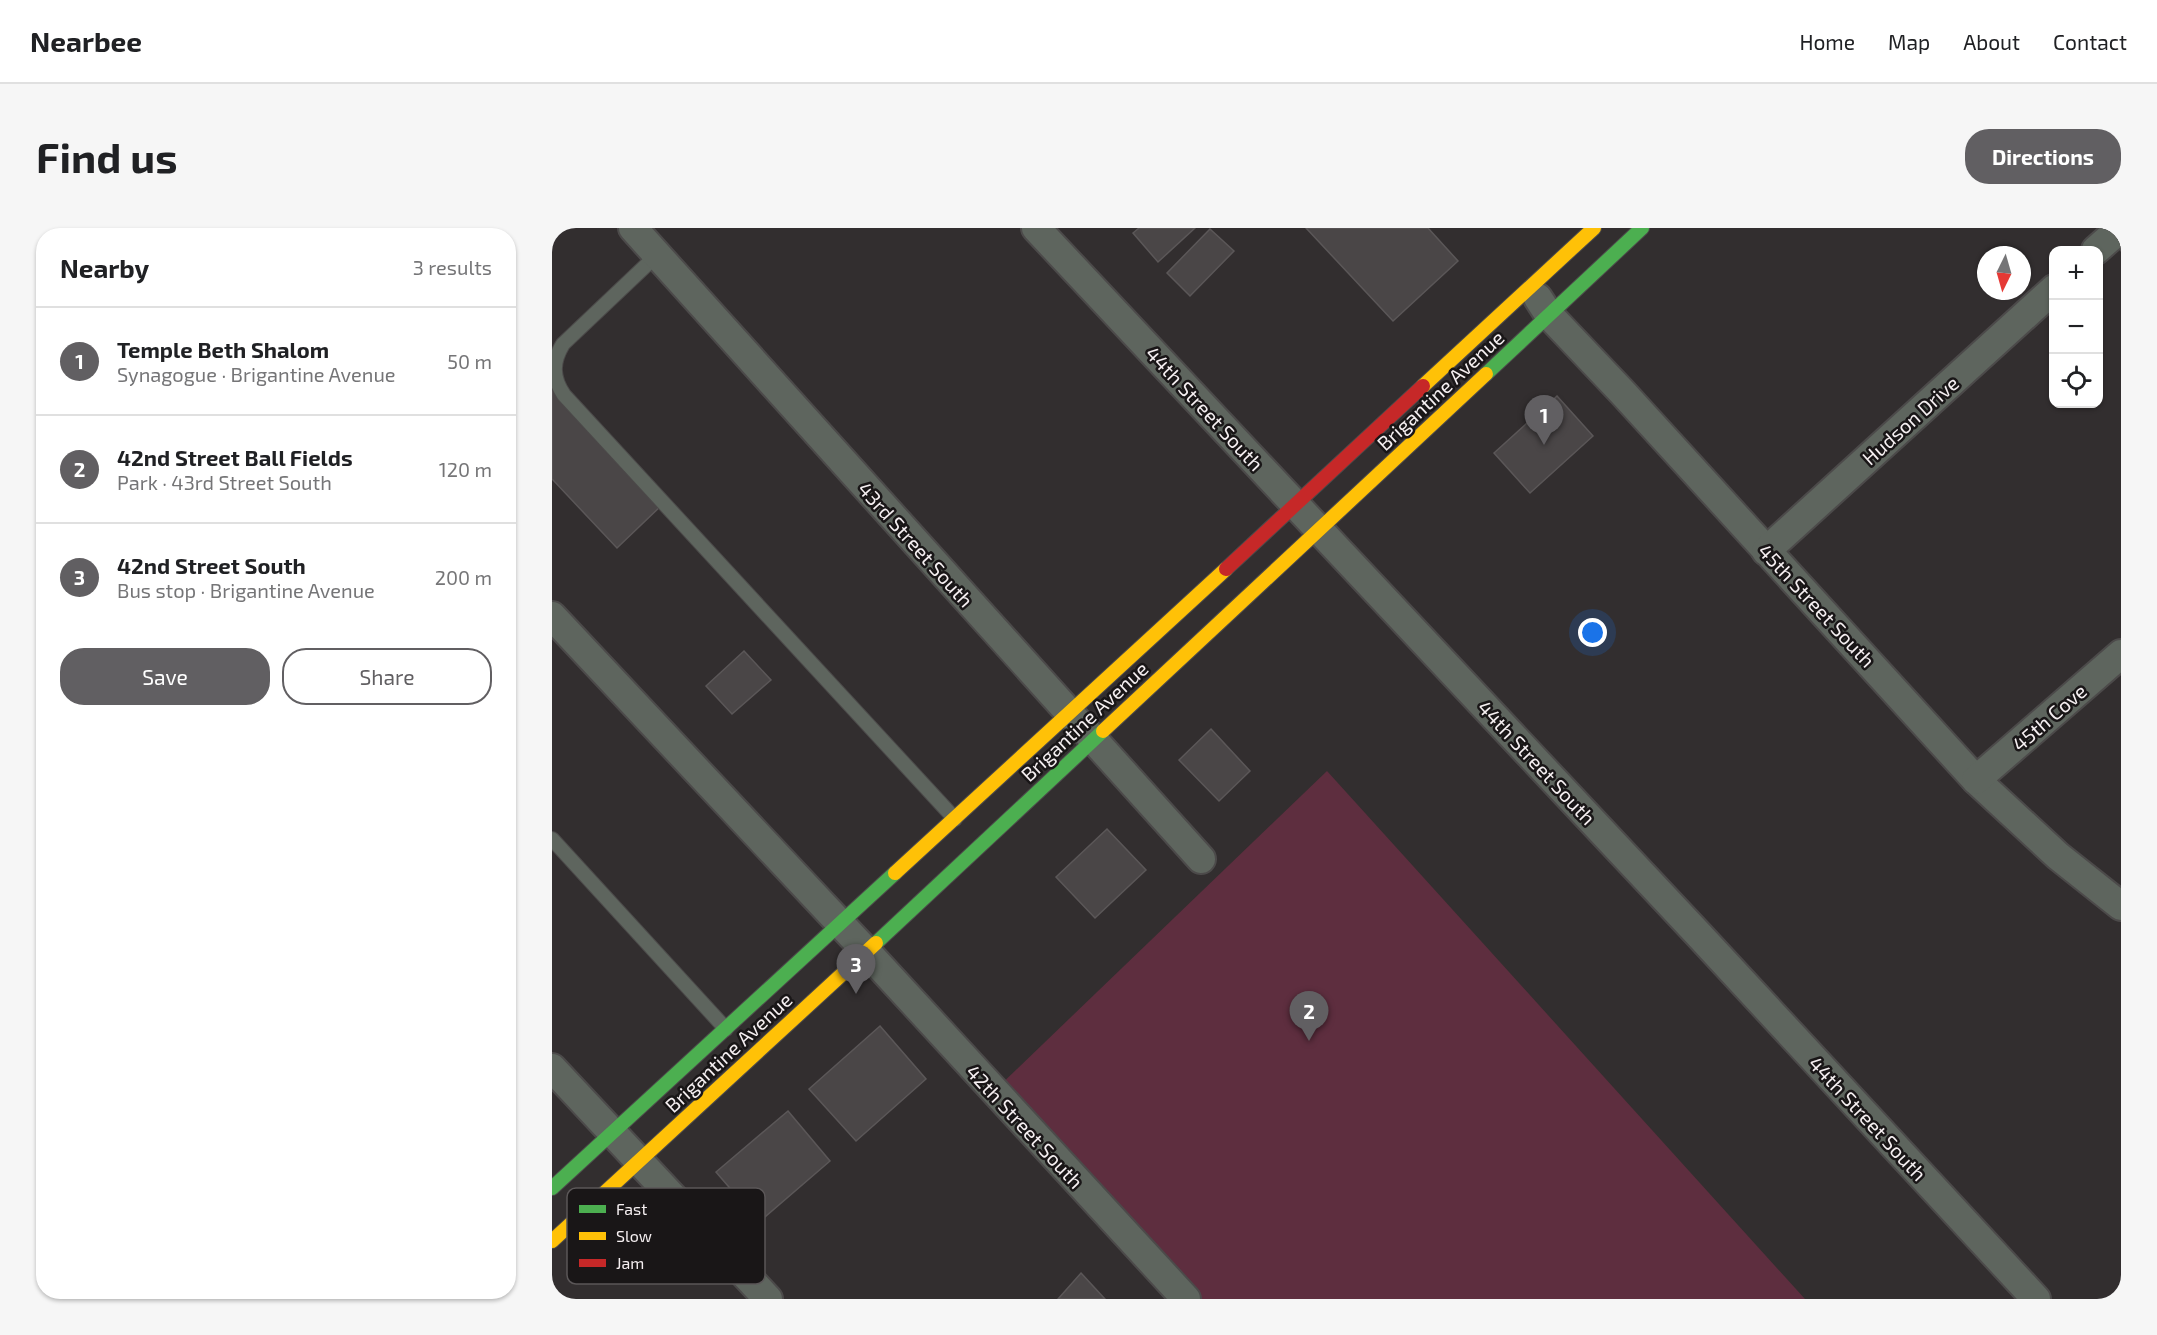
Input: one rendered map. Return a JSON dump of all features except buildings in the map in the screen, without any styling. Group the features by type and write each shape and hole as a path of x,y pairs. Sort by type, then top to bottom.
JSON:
{"main road":[{"name":"Brigantine Avenue","path":"552,1188 956,819 1594,228"},
{"name":"Brigantine Avenue","path":"610,1188 1642,228"},
{"name":"Brigantine Avenue","path":"552,1241 567,1227"}],"street":[{"name":"43rd Street South","path":"633,228 1201,860"},
{"name":"44th Street South","path":"1036,228 1701,936 2036,1299"},
{"path":"2101,246 2121,228"},
{"name":"45th Street South","path":"1531,287 1549,315 1888,681 1976,780 2058,856 2121,906"},
{"name":"Hudson Drive","path":"1766,551 2049,295"},
{"name":"42th Street South","path":"552,616 866,951 1186,1299"},
{"name":"45th Cove","path":"1976,780 2121,654"},
{"path":"552,1068 663,1188"},
{"path":"754,1284 768,1299"}],"lane":[{"path":"657,255 563,344 556,354 553,369 557,384 572,404 956,819"},
{"path":"552,839 726,1029"}],"shaded area":[{"path":"1327,771 1805,1299 1186,1299 993,1092"}],"traffic: fast":[{"path":"1486,374 1642,228"},
{"path":"876,943 1103,731"},
{"path":"552,1188 895,873"}],"traffic: slow":[{"path":"1423,386 1594,228"},
{"path":"1103,731 1486,374"},
{"path":"895,873 1226,569"},
{"path":"610,1188 876,943"},
{"path":"552,1241 567,1227"}],"traffic: jam":[{"path":"1226,569 1423,386"}],"place":[{"name":"Temple Beth Shalom","path":"1544,445"},
{"name":"42nd Street South","path":"856,994"},
{"name":"42nd Street Ball Fields","path":"1309,1041"}]}
